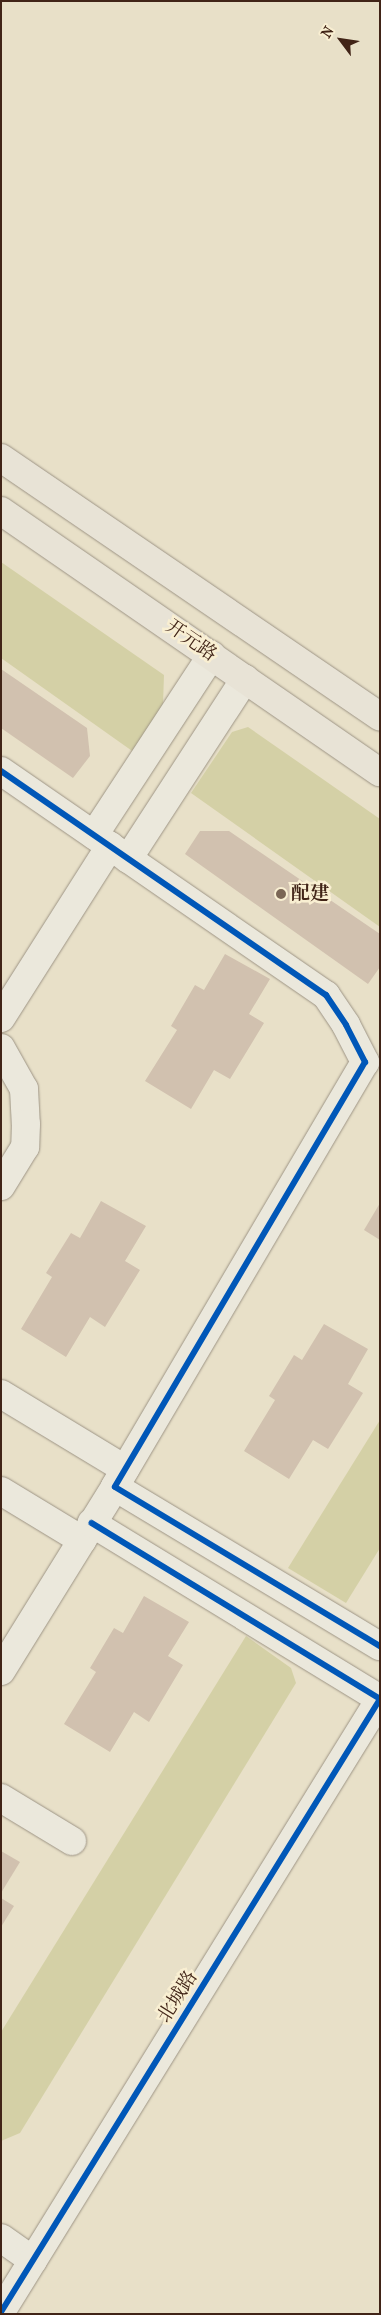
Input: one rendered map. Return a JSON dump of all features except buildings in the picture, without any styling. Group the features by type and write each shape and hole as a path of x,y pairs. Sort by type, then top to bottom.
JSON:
{"main road":[{"path":"1,458 380,717"},
{"name":"开元路","path":"1,511 380,772"}],"street":[{"path":"1,1018 110,847 212,655"},
{"path":"110,847 245,679"},
{"path":"1,771 326,995 346,1024 365,1062 120,1478 1,1671"},
{"path":"1,1048 24,1089 26,1124 25,1146 1,1186"},
{"path":"1,1394 120,1478 380,1646"},
{"path":"1,1491 87,1531 380,1699"},
{"name":"北城路","path":"1,2312 380,1699"},
{"path":"1,1798 72,1841"},
{"path":"1,2238 33,2260"}],"shaded area":[{"path":"1,562 164,675 163,704 135,753 1,658"},
{"path":"248,727 380,819 380,927 191,793 232,732"},
{"path":"380,1420 380,1548 346,1603 288,1568"},
{"path":"246,1636 291,1668 296,1683 20,2133 1,2141 1,2032"}],"cycle path":[{"path":"1,771 326,995 346,1025 365,1062 115,1487 380,1646"},
{"path":"1,2312 380,1699 92,1523"}],"place":[{"name":"配建","path":"281,894"}]}
